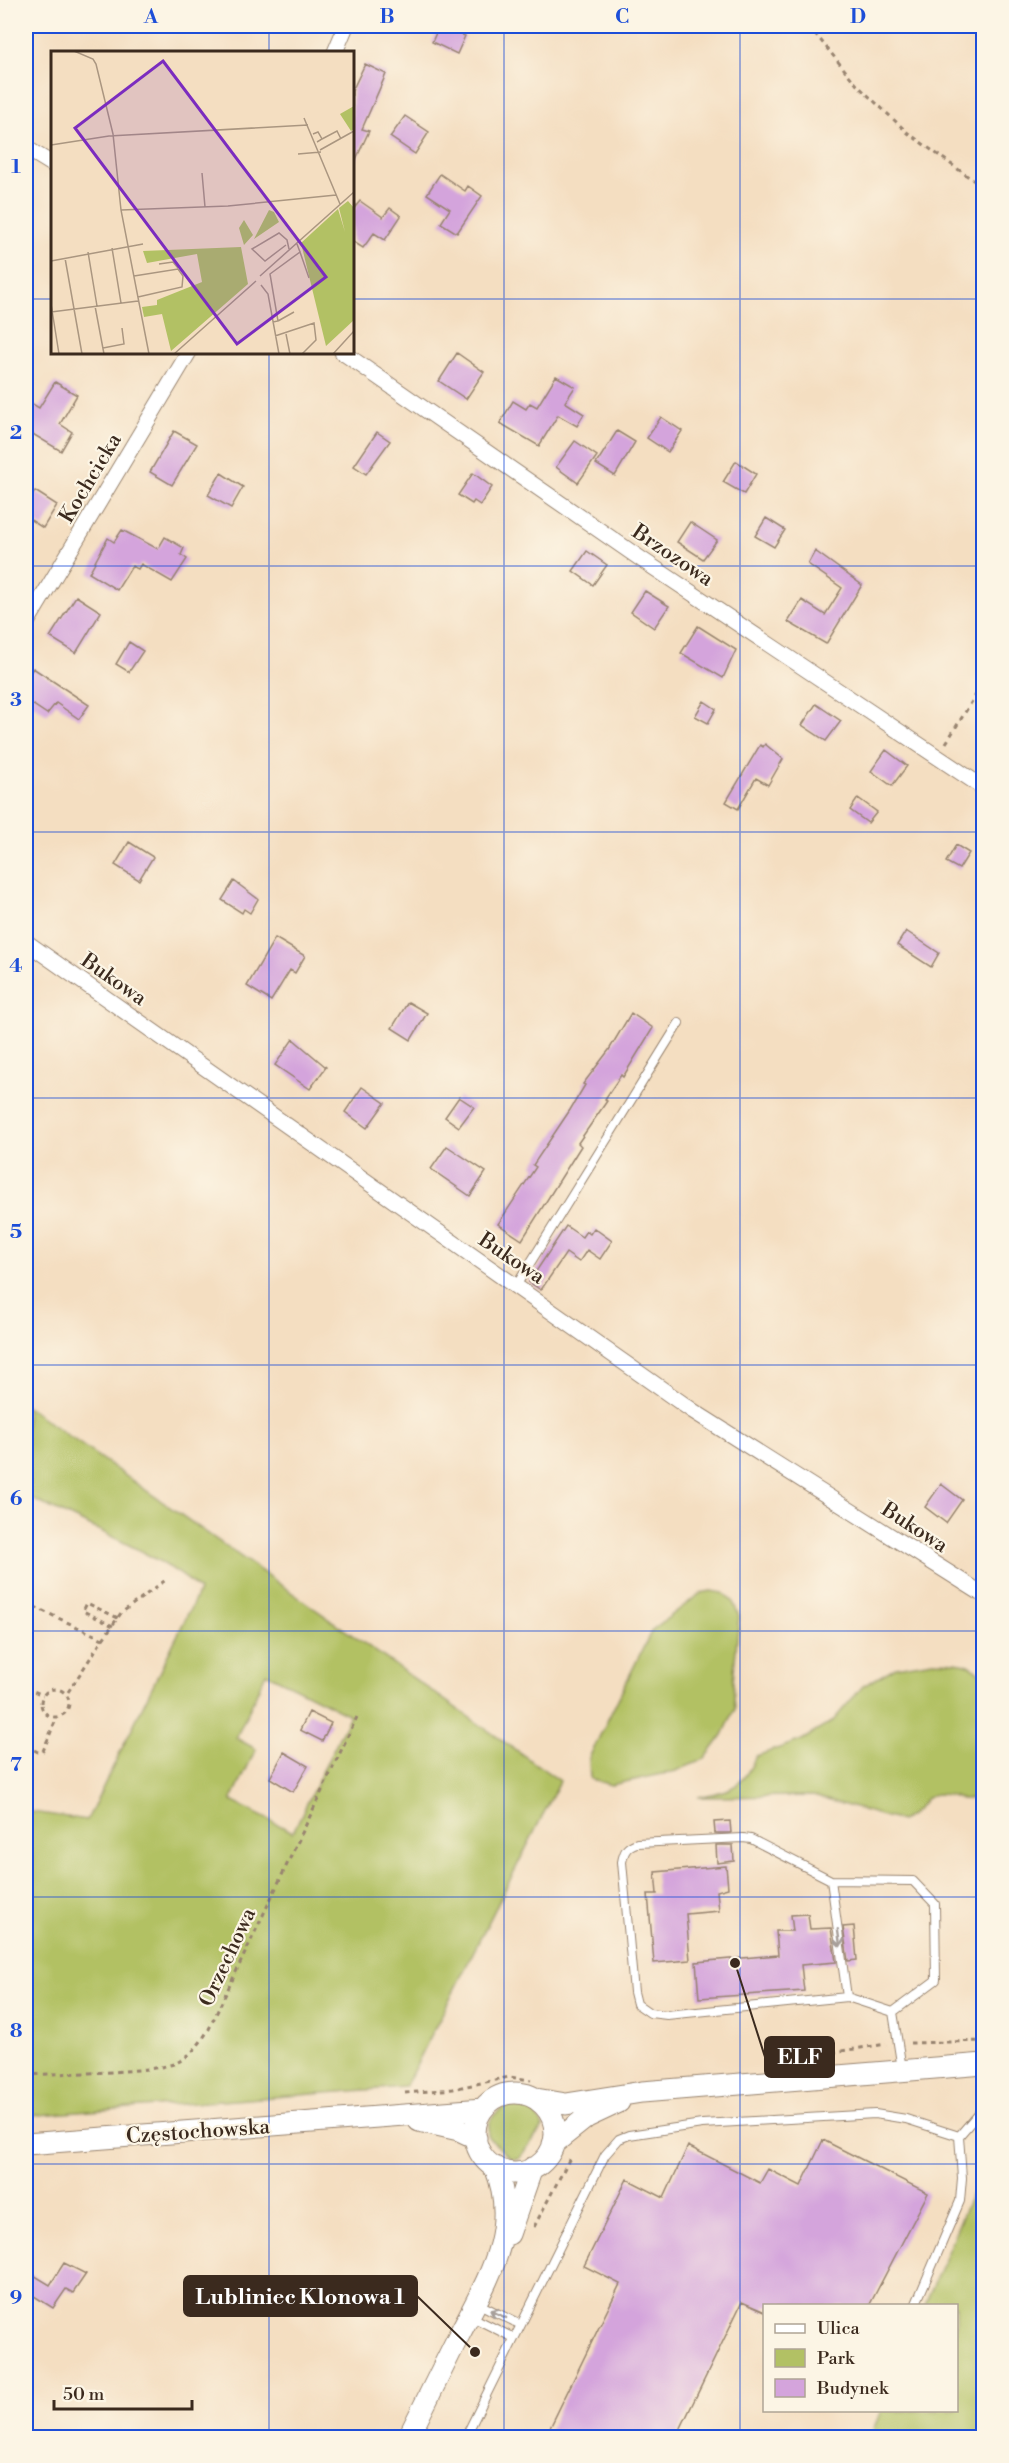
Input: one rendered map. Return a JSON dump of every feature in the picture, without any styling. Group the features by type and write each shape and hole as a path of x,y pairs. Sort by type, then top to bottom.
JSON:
{"main road":[{"path":"494,2267 505,2214 504,2190 495,2167 482,2155 476,2138 477,2119 483,2109 502,2095 525,2094 539,2090 566,2104 642,2092 984,2064"},
{"path":"495,2167 515,2172 532,2168 548,2155 555,2131 552,2118 539,2090"},
{"path":"553,2144 587,2117 642,2092"},
{"name":"Częstochowska","path":"26,2144 483,2109"},
{"name":"Częstochowska","path":"370,2116 432,2123 476,2138"},
{"path":"408,2438 494,2267 520,2206 532,2168"}],"street":[{"path":"335,51 346,26"},
{"path":"26,148 51,163"},
{"name":"Kochcicka","path":"26,624 188,354"},
{"name":"Brzozowa","path":"345,354 641,559 984,788"},
{"name":"Bukowa","path":"26,942 693,1411 984,1594"}],"lane":[{"path":"516,1286 679,1023"},
{"path":"751,1839 831,1880 913,1881 935,1904 936,1980 893,2012 847,1996 667,2015 650,2013 637,2004 634,1992 622,1862 629,1846 637,1843 751,1839"},
{"path":"831,1880 847,1996"},
{"path":"893,2012 902,2071"},
{"path":"916,2304 960,2201 962,2178 959,2136 984,2107"},
{"path":"465,2438 605,2155 619,2139 702,2124 875,2114 906,2119 959,2136"},
{"path":"473,2309 521,2325"},
{"path":"473,2309 514,2338"}],"path":[{"path":"809,26 857,85 908,133 984,188"},
{"path":"937,758 984,682"},
{"path":"26,1746 38,1752 43,1751 57,1716 67,1708 66,1695 118,1618 167,1579"},
{"path":"26,1603 103,1639"},
{"path":"113,1626 83,1611 87,1603 118,1618"},
{"path":"26,1688 44,1695"},
{"path":"57,1716 44,1712 41,1703 44,1695 55,1689 66,1695"},
{"name":"Orzechowa","path":"26,2074 149,2068 176,2063 195,2051 209,2029 357,1717"},
{"path":"794,2058 897,2044 984,2041"},
{"path":"394,2094 453,2089 509,2077 539,2090"}],"green space":[{"path":"26,1406 560,1781 405,2087 26,2116 26,1811 87,1820 199,1591 188,1580 146,1554 26,1496","holes":["266,1673 350,1715 293,1832 231,1801 256,1749 236,1738"]},
{"path":"711,1591 723,1593 732,1600 739,1616 733,1683 735,1709 723,1735 705,1759 676,1771 611,1785 590,1779 589,1758 652,1630 701,1593"},
{"path":"933,1661 967,1664 983,1676 983,1794 967,1799 932,1795 901,1821 813,1796 698,1797 727,1790 746,1775 756,1756 802,1740 832,1722 863,1686 896,1667"},
{"path":"511,2104 531,2110 543,2127 519,2158 511,2159 488,2137 489,2125 493,2116"},
{"path":"983,2166 983,2437 870,2437 881,2412 958,2412 958,2304 925,2304"}],"building":[{"path":"439,26 465,36 457,54 432,42"},
{"path":"365,64 386,74 362,129 369,131 354,164 354,87"},
{"path":"405,116 429,132 415,154 390,137"},
{"path":"440,174 465,191 468,186 482,196 457,233 441,223 450,209 427,194"},
{"path":"360,201 383,217 390,208 401,216 385,240 374,233 363,248 354,242 354,208"},
{"path":"457,353 484,372 466,399 439,381"},
{"path":"556,376 575,387 565,402 584,414 577,426 558,415 539,446 500,423 513,401 526,409 530,403 537,407"},
{"path":"55,382 77,395 60,424 72,432 61,451 26,430 26,400 39,408"},
{"path":"661,417 682,431 668,452 647,438"},
{"path":"174,431 197,444 172,485 150,472"},
{"path":"617,431 635,442 615,476 596,464"},
{"path":"377,432 390,441 366,474 354,466"},
{"path":"575,441 597,456 578,483 556,467"},
{"path":"736,461 756,474 744,494 723,482"},
{"path":"221,473 243,487 231,508 208,495"},
{"path":"473,473 492,487 480,505 474,501 472,504 458,495"},
{"path":"35,491 57,505 43,528 26,517 26,507"},
{"path":"766,518 785,530 774,547 755,536"},
{"path":"690,522 717,540 703,559 677,542"},
{"path":"122,530 158,549 165,537 184,548 181,555 187,559 172,582 141,564 138,569 132,566 117,590 89,573 108,538 114,542"},
{"path":"587,551 607,565 593,585 573,571"},
{"path":"815,551 862,585 826,644 788,622 802,600 825,615 842,588 808,564"},
{"path":"645,591 669,606 654,628 631,612"},
{"path":"76,596 101,612 76,653 50,637"},
{"path":"698,626 736,650 723,678 681,653"},
{"path":"129,642 143,651 129,672 116,664"},
{"path":"33,668 89,705 79,719 56,703 47,714 26,700 26,679"},
{"path":"704,701 716,709 708,723 695,716"},
{"path":"816,704 841,721 826,741 802,725"},
{"path":"765,744 783,759 768,785 756,778 738,809 726,802 760,745 763,747"},
{"path":"886,750 907,766 892,786 871,771"},
{"path":"858,798 877,812 868,823 850,810"},
{"path":"129,842 153,857 139,880 115,865"},
{"path":"956,845 969,853 959,869 946,862"},
{"path":"234,881 258,899 250,913 244,909 242,913 222,900"},
{"path":"906,931 939,953 931,967 897,945"},
{"path":"275,938 305,956 295,973 290,970 271,1001 247,986"},
{"path":"408,1002 427,1013 411,1040 392,1028"},
{"path":"631,1013 653,1028 623,1077 621,1075 605,1099 607,1101 578,1143 581,1146 522,1240 498,1224 536,1167 533,1165 570,1110 585,1085 583,1084 609,1050"},
{"path":"293,1039 326,1067 310,1089 275,1065"},
{"path":"362,1087 385,1103 367,1128 345,1112"},
{"path":"459,1097 474,1107 459,1127 445,1117"},
{"path":"447,1146 486,1172 470,1196 431,1169"},
{"path":"566,1226 582,1237 586,1231 590,1234 594,1228 612,1241 600,1259 587,1250 579,1262 566,1253 541,1290 529,1282"},
{"path":"941,1484 962,1500 946,1523 925,1507"},
{"path":"309,1712 331,1723 322,1741 300,1730"},
{"path":"284,1752 308,1766 293,1792 270,1778"},
{"path":"730,1821 731,1833 715,1833 714,1822"},
{"path":"716,1845 733,1845 734,1861 717,1863"},
{"path":"726,1866 728,1888 717,1891 719,1911 686,1914 690,1960 654,1963 648,1894 657,1894 655,1872"},
{"path":"808,1914 810,1929 831,1928 836,1962 801,1965 804,1991 699,1998 696,1962 778,1955 776,1931 793,1931 791,1915"},
{"path":"854,1926 857,1960 848,1961 843,1927"},
{"path":"823,2140 928,2193 870,2304 763,2304 763,2311 742,2302 676,2438 545,2438 620,2284 584,2266 627,2179 664,2198 688,2146 760,2183 768,2169 801,2186"},
{"path":"64,2263 86,2274 73,2293 66,2289 53,2308 26,2291 26,2284 32,2274 50,2285"}],"place":[{"name":"ELF","path":"735,1963"},
{"name":"Lubliniec Klonowa 1","path":"475,2352"}]}
